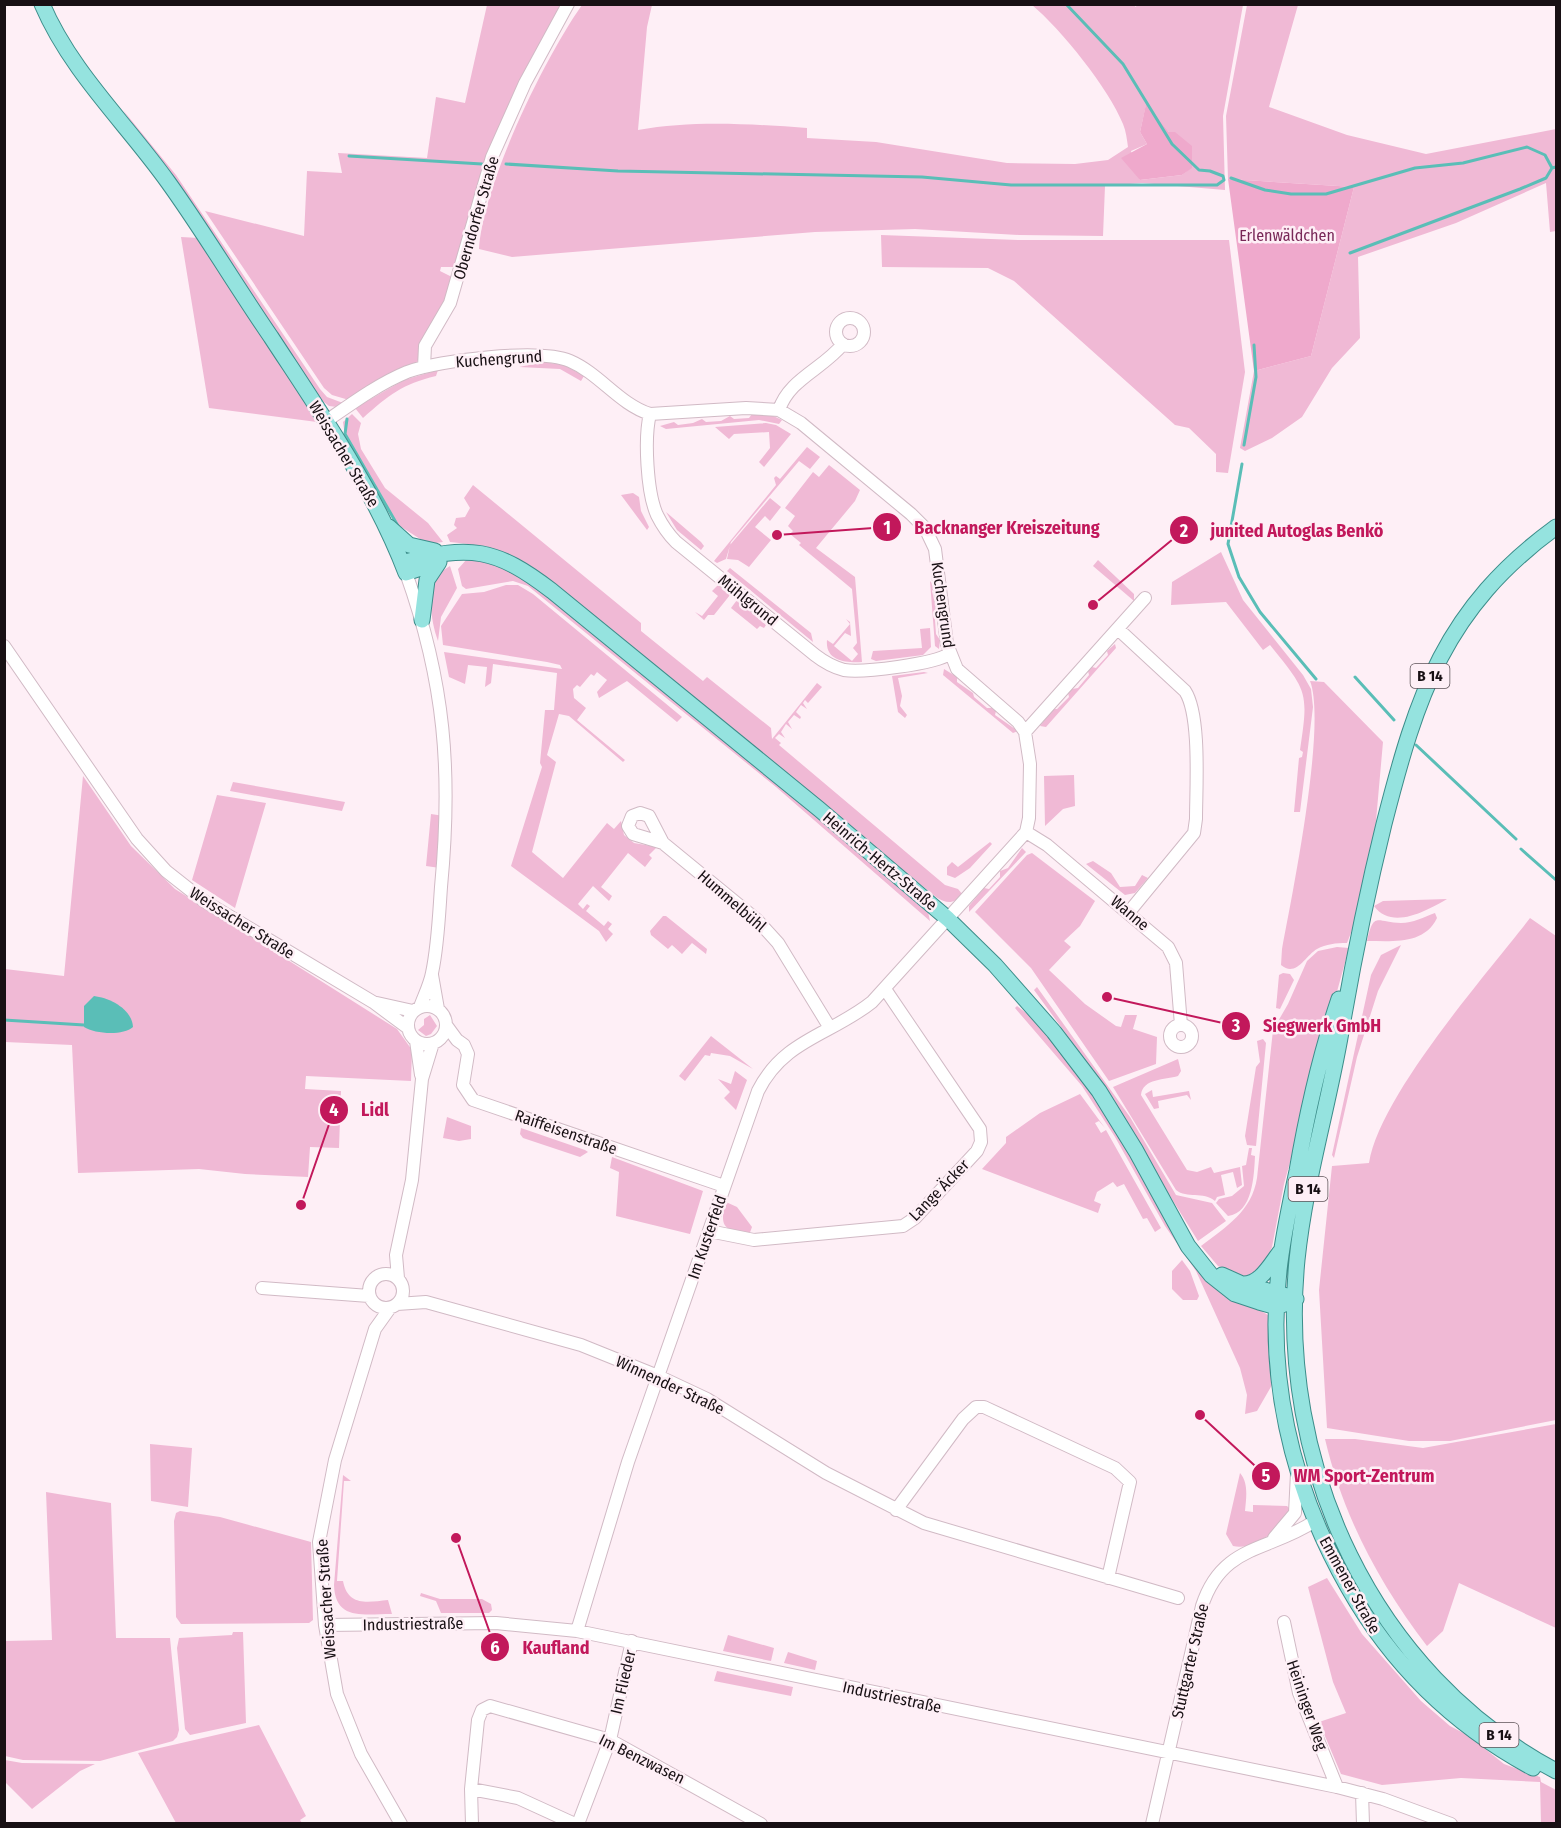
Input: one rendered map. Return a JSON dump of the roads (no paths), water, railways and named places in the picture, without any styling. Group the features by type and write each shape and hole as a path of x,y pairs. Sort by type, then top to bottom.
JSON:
{"main road":[{"name":"Weissacher Straße","path":"42,4 51,24 77,67 168,182 325,422 385,524 404,568"},
{"path":"385,524 416,548 453,551"},
{"name":"B 14","path":"1330,1512 1316,1470 1302,1401 1296,1299 1305,1207 1316,1143 1341,1035 1354,954 1401,759 1422,693 1456,630 1491,584 1531,546 1557,527"},
{"name":"Heinrich-Hertz-Straße","path":"404,568 453,551 470,551 511,563 537,580 819,809 948,919 1017,989 1081,1066 1118,1121 1199,1262 1210,1275 1235,1294 1277,1300 1296,1299"},
{"path":"404,568 439,562 470,551"},
{"path":"422,620 427,580 439,562"},
{"name":"B 14","path":"1315,1521 1297,1473 1280,1385 1277,1300 1282,1249 1309,1109 1333,1015 1354,954"},
{"path":"1242,1284 1250,1284 1259,1279 1282,1249"},
{"name":"Heinrich-Hertz-Straße","path":"1199,1262 1277,1300"},
{"path":"1315,1521 1330,1512"},
{"name":"Emmener Straße","path":"1330,1512 1372,1599 1406,1645 1473,1714 1497,1734 1557,1771"},
{"name":"Emmener Straße","path":"1315,1521 1364,1615 1398,1661 1429,1695 1496,1748 1557,1780"}],"street":[{"name":"Oberndorfer Straße","path":"424,367 425,346 444,316 453,294 477,205 496,149 525,83 568,4"},
{"path":"779,410 783,396 791,386 821,366 843,344"},
{"name":"Kuchengrund","path":"325,422 390,380 424,367 501,357 559,357 579,365 634,407 650,414 746,408 779,410 809,429 925,528 932,540 938,563 949,654 965,678 1018,722 1025,732"},
{"name":"Mühlgrund","path":"650,414 646,432 652,494 662,524 676,542 815,655 830,665 852,670 934,661 949,654"},
{"name":"Weissacher Straße","path":"401,1824 361,1754 337,1694 325,1625 319,1542 335,1460 375,1329 403,1296 396,1255 412,1180 422,1079 436,1041 444,1032 446,1025 438,1009 432,974 445,850 447,763 441,705 422,620 404,568"},
{"path":"948,919 1026,832 1030,764 1025,732 1145,598"},
{"path":"1118,629 1185,692 1192,704 1195,735 1196,819 1194,833 1129,912"},
{"name":"Weissacher Straße","path":"4,646 137,839 166,871 204,901 373,1002 408,1028 416,1041 422,1079"},
{"name":"Wanne","path":"1026,832 1047,845 1129,912 1160,938 1173,954 1176,963 1181,1025"},
{"name":"Hummelbühl","path":"663,843 769,932 830,1028"},
{"name":"Im Kusterfeld","path":"576,1631 658,1376 754,1099 767,1074 789,1050 857,1013 885,989 948,919"},
{"name":"Weissacher Straße","path":"408,1028 409,1018 416,1009 432,974"},
{"name":"Lange Äcker","path":"709,1231 754,1240 903,1226 915,1218 977,1151 981,1142 980,1129 885,989"},
{"name":"Weissacher Straße","path":"373,1002 416,1009 429,1006 438,1009"},
{"name":"Raiffeisenstraße","path":"446,1025 457,1040 464,1045 468,1054 463,1084 473,1100 724,1186"},
{"path":"416,1041 457,1040"},
{"name":"Weissacher Straße","path":"375,1329 371,1300 377,1277 396,1255"},
{"path":"337,1293 377,1277 400,1282"},
{"name":"Winnender Straße","path":"400,1282 426,1302"},
{"path":"262,1288 337,1293 371,1300 381,1308 394,1306"},
{"name":"Winnender Straße","path":"394,1306 426,1302 554,1336 658,1376 707,1399 826,1473 896,1510 961,1536 1179,1598"},
{"path":"896,1510 963,1419 976,1407 984,1407 1115,1468 1130,1482 1108,1578"},
{"path":"1289,1523 1297,1504 1295,1484 1297,1473"},
{"path":"1269,1542 1289,1523 1300,1519 1315,1521"},
{"name":"Stuttgarter Straße","path":"1152,1824 1202,1606 1211,1583 1229,1562 1315,1521"},
{"name":"Heininger Weg","path":"1284,1622 1299,1693 1337,1787"},
{"name":"Industriestraße","path":"325,1625 496,1623 576,1631 1337,1787 1362,1793 1451,1824"},
{"name":"Im Flieder","path":"576,1824 610,1740 632,1641"},
{"name":"Im Benzwasen","path":"471,1789 482,1710 488,1706 610,1740 761,1824"},
{"path":"472,1824 471,1789 518,1798 576,1824"},
{"path":"1362,1793 1362,1824"}],"water":[{"path":"94,996 107,999 119,1006 129,1015 133,1027 123,1032 109,1033 84,1027 84,1006"}],"waterway":[{"path":"506,164 618,171 922,177 1011,185 1217,185 1224,180 1223,176 1199,170 1172,144 1123,64 1066,4"},
{"path":"1231,178 1265,190 1291,194 1326,194 1415,168 1463,163 1527,147 1545,155 1552,168 1556,167"},
{"path":"349,156 482,164"},
{"path":"1350,253 1520,189 1546,178 1552,168"},
{"path":"1244,445 1256,377 1254,345"},
{"path":"347,419 345,434 398,526"},
{"path":"1242,464 1228,544 1239,577 1260,612 1316,679"},
{"path":"1355,677 1394,720"},
{"path":"1416,745 1516,839"},
{"path":"1521,849 1556,880"},
{"path":"4,1020 84,1025"}],"place":[{"name":"Backnanger Kreiszeitung","path":"777,535"},
{"name":"junited Autoglas Benkö","path":"1093,605"},
{"name":"Siegwerk GmbH","path":"1107,997"},
{"name":"Lidl","path":"301,1205"},
{"name":"WM Sport-Zentrum","path":"1200,1415"},
{"name":"Kaufland","path":"456,1538"}],"park label":[{"name":"Erlenwäldchen","path":"1287,235"}]}
